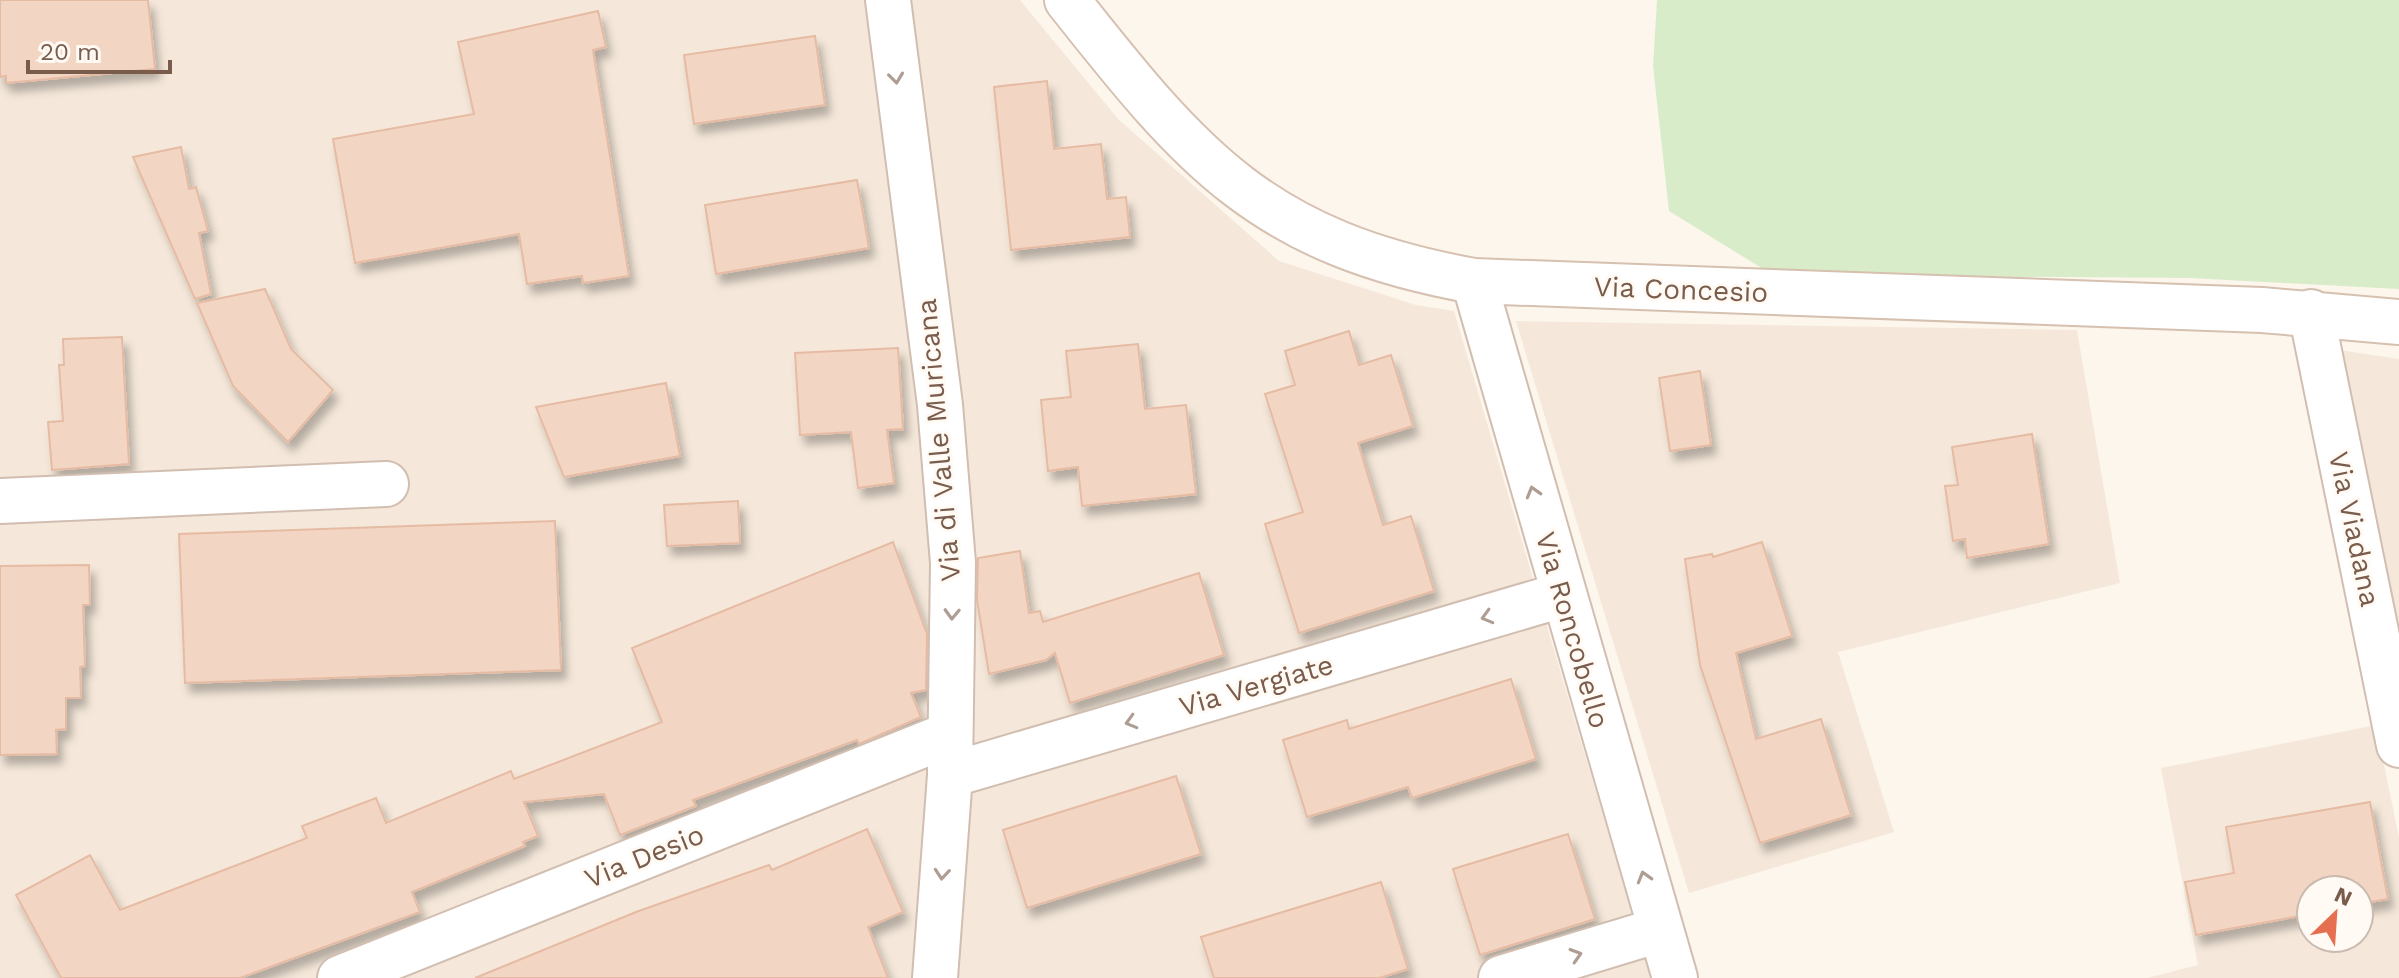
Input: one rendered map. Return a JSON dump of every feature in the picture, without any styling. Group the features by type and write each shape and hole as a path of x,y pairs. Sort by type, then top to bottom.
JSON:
{"street":[{"name":"Via di Valle Muricana","path":"888,0 948,482 953,563 949,755 935,978"},
{"name":"Via Concesio","path":"1067,0 1161,116 1210,165 1263,207 1302,230 1403,267 1474,281 2311,312 2399,322"},
{"name":"Via Roncobello","path":"1474,281 1562,595 1675,978"},
{"name":"Via Viadana","path":"2311,312 2399,745"},
{"path":"0,501 386,484"},
{"name":"Via Vergiate","path":"949,755 1562,595"},
{"name":"Via Desio","path":"340,978 949,755"},
{"path":"1501,978 1659,930"}],"shaded area":[{"path":"0,0 1020,0 1118,119 1279,261 1416,305 1454,311 1651,978 0,978"},
{"path":"1516,321 2077,330 2120,583 1838,652 1894,832 1689,893"},
{"path":"2339,350 2399,359 2399,647"},
{"path":"2376,725 2399,838 2399,978 2147,978 2198,965 2161,768"}],"green space":[{"path":"1657,0 2399,0 2399,289 2190,278 1773,275 1669,211 1653,66"}],"building":[{"path":"0,0 148,0 155,69 6,83 6,76 0,77"},
{"path":"598,11 606,47 593,50 629,276 583,283 582,276 527,284 519,234 355,263 333,139 474,114 458,42"},
{"path":"815,36 825,105 694,124 684,55"},
{"path":"1047,81 1054,149 1101,144 1107,199 1126,197 1130,237 1011,250 994,87"},
{"path":"181,147 189,189 196,187 208,231 199,233 211,294 195,299 133,157"},
{"path":"857,180 869,248 716,274 705,205"},
{"path":"265,289 291,349 333,390 288,442 233,386 197,303"},
{"path":"1349,331 1359,365 1391,355 1413,426 1358,443 1383,525 1411,516 1434,591 1299,633 1265,524 1303,512 1265,394 1295,385 1285,351"},
{"path":"122,337 129,464 52,470 48,422 63,421 59,365 64,365 63,339"},
{"path":"1138,344 1145,409 1186,405 1196,494 1082,506 1078,467 1048,471 1041,400 1071,397 1066,351"},
{"path":"898,348 903,429 887,430 894,483 858,488 851,432 800,435 795,353"},
{"path":"1700,371 1711,445 1670,451 1659,378"},
{"path":"666,383 680,456 564,477 536,407"},
{"path":"2032,434 2049,544 1967,558 1965,539 1953,541 1945,486 1958,485 1952,447"},
{"path":"738,501 740,543 667,546 664,505"},
{"path":"555,521 561,670 185,683 179,534"},
{"path":"893,542 927,634 926,690 911,693 921,717 859,744 857,740 693,800 696,806 620,835 604,794 524,802 538,836 523,842 525,846 412,892 420,912 240,978 61,978 16,895 90,855 120,910 307,838 302,826 376,798 386,823 511,771 514,779 662,722 632,648"},
{"path":"1762,542 1792,636 1736,653 1756,739 1821,719 1851,815 1760,843 1700,665 1685,559 1712,554 1713,557"},
{"path":"1020,551 1029,613 1040,611 1043,622 1199,573 1224,655 1070,703 1055,653 1046,660 989,674 977,600 978,558"},
{"path":"89,565 90,605 83,605 85,666 80,667 81,698 66,698 66,729 56,730 57,754 0,755 0,566"},
{"path":"1511,679 1536,759 1412,798 1408,787 1307,817 1283,740 1347,720 1349,729"},
{"path":"1176,776 1201,854 1027,908 1003,830"},
{"path":"2370,802 2388,899 2375,901 2375,874 2295,874 2295,917 2196,935 2185,882 2234,873 2226,827"},
{"path":"867,829 903,912 868,927 888,978 475,978 636,912 769,865 772,870"},
{"path":"1568,834 1595,919 1480,955 1453,869"},
{"path":"1381,882 1408,969 1379,978 1214,978 1201,937"}]}
